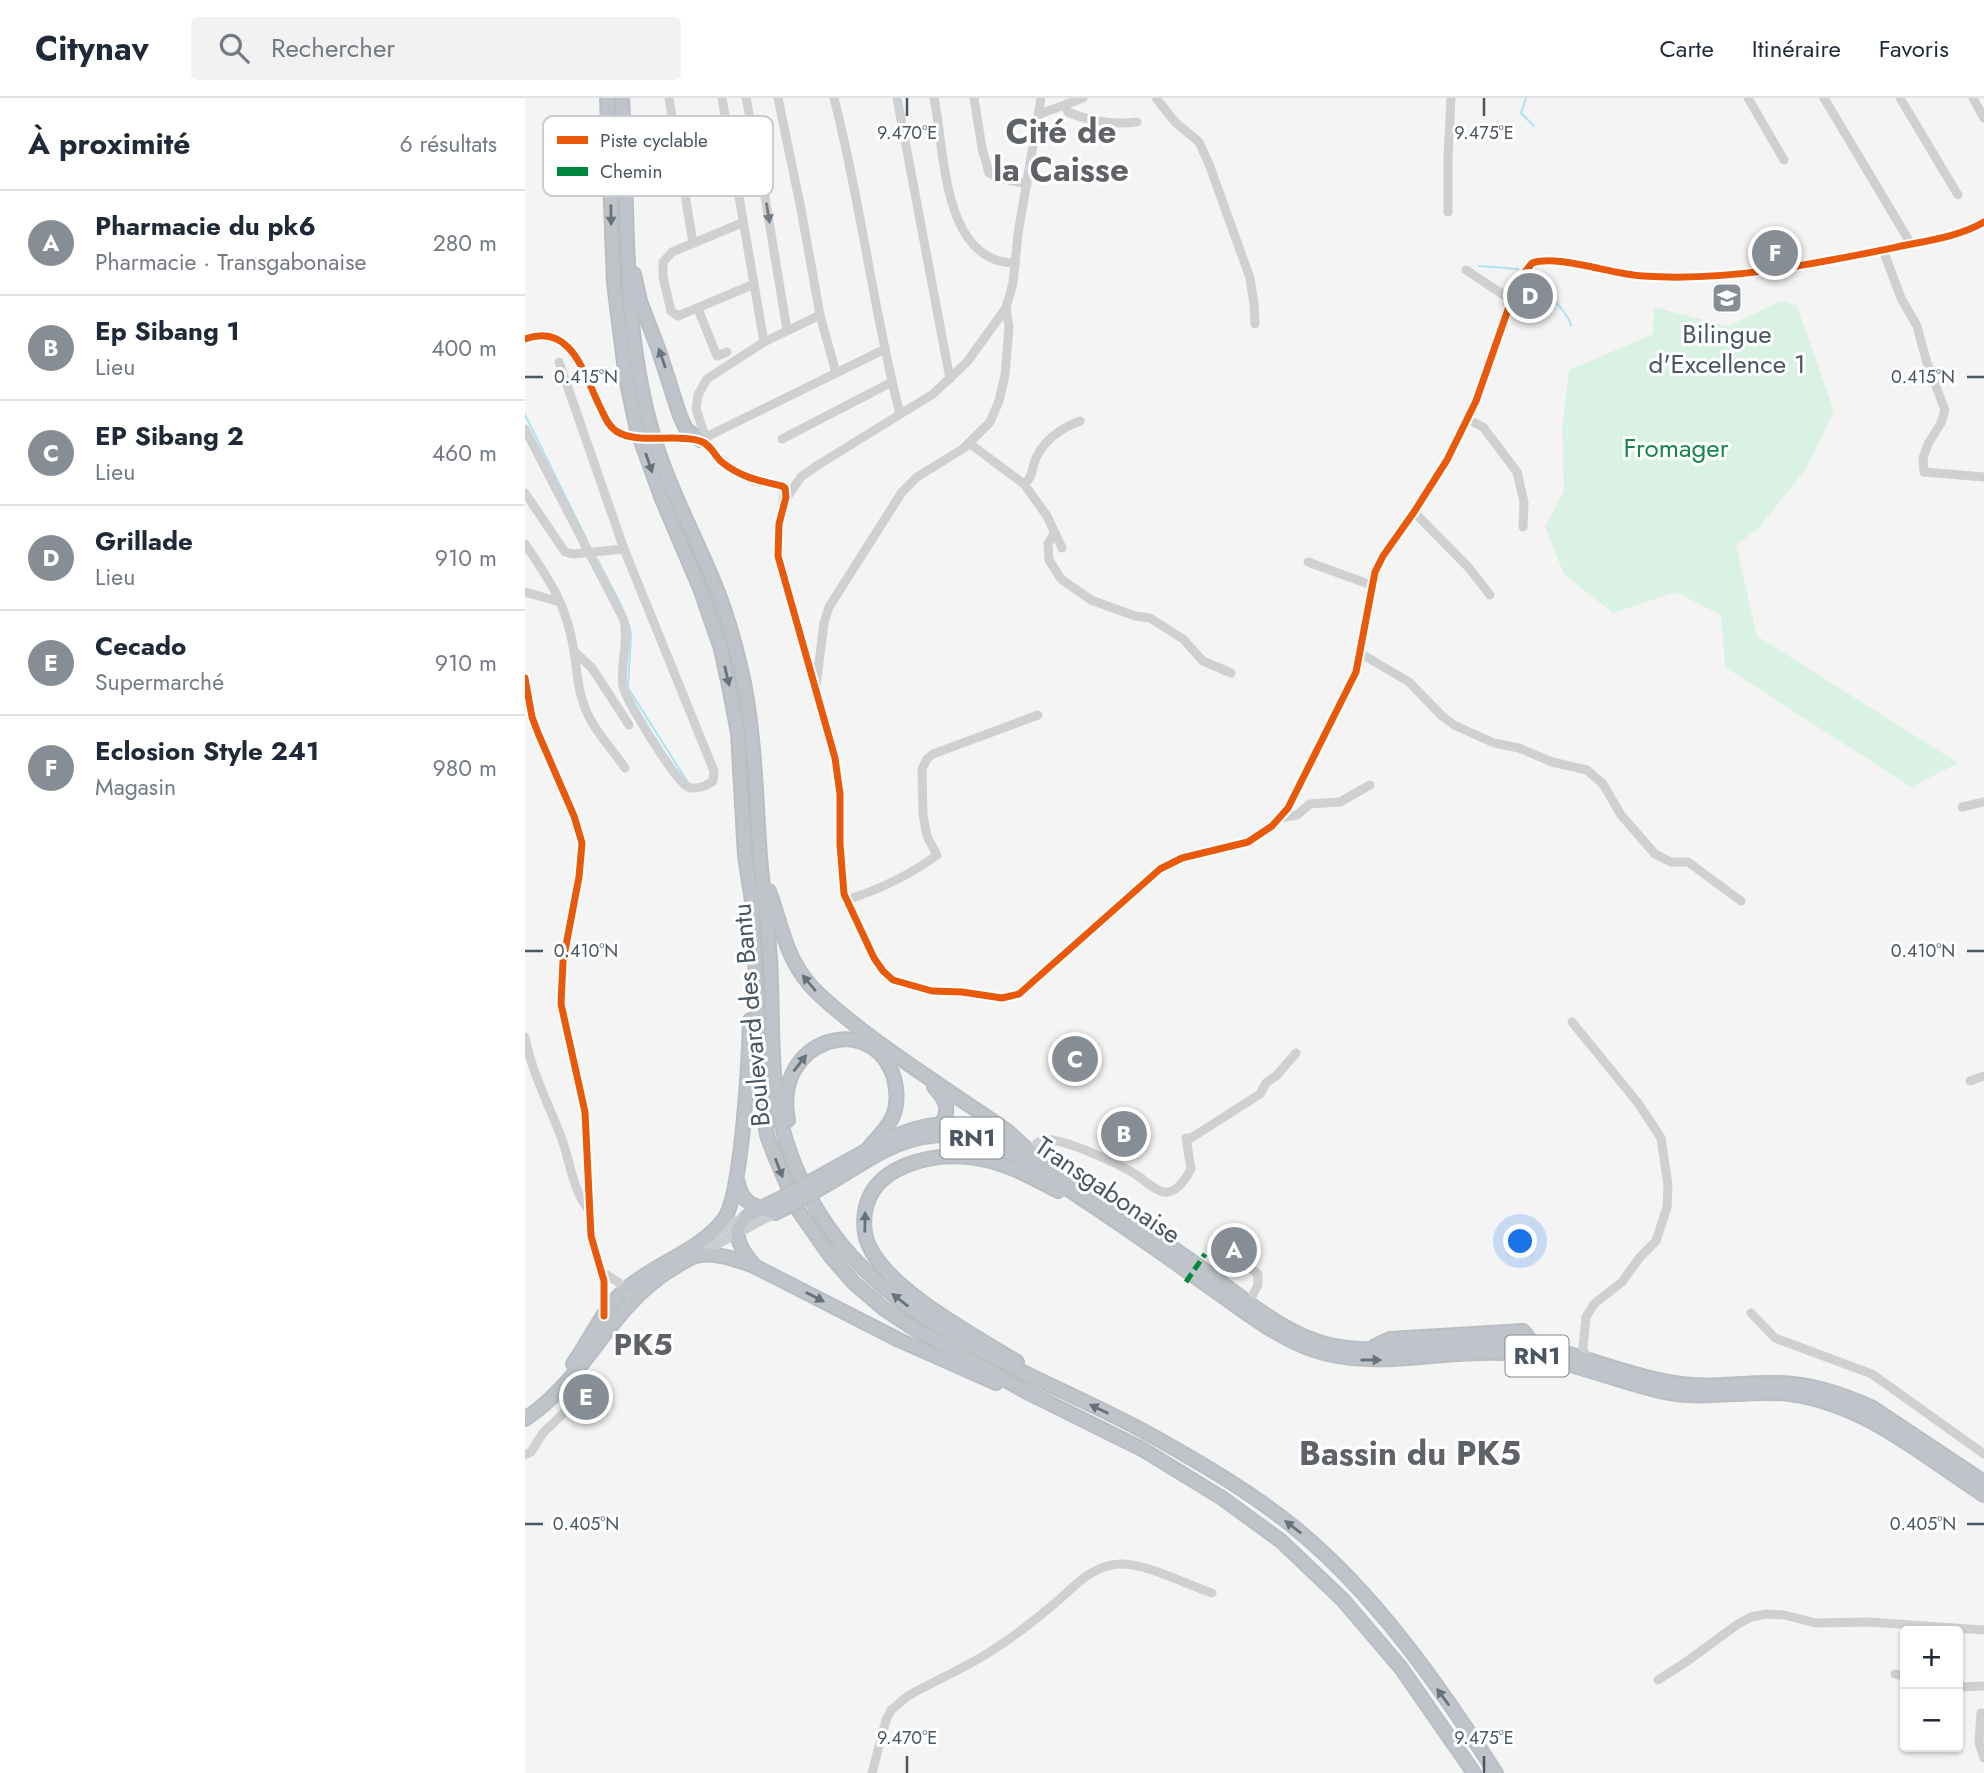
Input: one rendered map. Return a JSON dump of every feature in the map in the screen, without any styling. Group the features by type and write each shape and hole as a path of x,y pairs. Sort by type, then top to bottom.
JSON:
{"highway":[{"name":"Boulevard des Bantu","path":"607,98 608,116"},
{"name":"Boulevard des Bantu","path":"622,98 623,116"},
{"path":"630,98 630,116"},
{"name":"Boulevard des Bantu","path":"611,196 613,264 626,378 640,439 700,588 726,674 737,733 745,856 753,915 758,1073 765,1123 780,1171 798,1210 831,1257 854,1283 883,1308 1023,1390 1142,1449 1222,1498 1281,1541 1343,1600 1401,1668 1474,1773"},
{"name":"Boulevard des Bantu","path":"626,196 632,331 650,424 670,485 722,603 744,684 755,769 762,880 770,951 777,1101 786,1140 799,1175 822,1218 838,1242 885,1289 911,1309 1000,1362 1147,1433 1230,1482 1296,1529 1356,1586 1407,1648 1496,1773"},
{"path":"627,229 640,301 683,423 683,434 677,439"},
{"path":"683,423 704,442"},
{"path":"762,880 771,896 786,947 811,986 843,1015 918,1073 940,1093 946,1103 947,1117 933,1132 911,1137 892,1147"},
{"path":"710,1236 728,1213 737,1176 749,1033 753,915"},
{"path":"799,1175 787,1115 787,1089 800,1061 823,1044 841,1039 861,1043 881,1056 892,1074 896,1096 893,1116 887,1128 867,1150"},
{"path":"918,1073 1004,1128 1029,1150"},
{"name":"Transgabonaise","path":"831,1176 867,1150 905,1131 941,1125 985,1130 1029,1150 1249,1302 1304,1336 1327,1345 1369,1348 1488,1342 1534,1345 1652,1379 1685,1385 1801,1385 1851,1398 1887,1417 1984,1482"},
{"name":"Transgabonaise","path":"831,1176 911,1140 936,1135 979,1140 1022,1158 1269,1327 1322,1353 1349,1360 1372,1361 1493,1352 1518,1353 1680,1395 1775,1393 1810,1398 1869,1419 1984,1495"},
{"path":"1058,1389 930,1307 888,1273 865,1238 866,1206 879,1181 915,1162 953,1156 989,1160 1091,1204"},
{"path":"737,1176 743,1199 775,1213"},
{"name":"RN1","path":"745,1217 786,1201 831,1176"},
{"name":"RN1","path":"775,1213 786,1201"},
{"path":"745,1217 738,1232 741,1251 754,1266"},
{"name":"RN1","path":"525,1410 569,1370 604,1316 662,1263 710,1236"},
{"path":"694,1256 726,1257 754,1266 899,1340 996,1383 1023,1390"},
{"name":"RN1","path":"525,1419 570,1380 628,1295 642,1290 694,1256"}],"main road":[{"name":"RN1","path":"694,1256 775,1213"},
{"name":"RN1","path":"710,1236 745,1217"}],"street":[{"path":"669,98 672,116"},
{"path":"722,98 725,116"},
{"path":"746,98 750,116"},
{"path":"778,98 820,315 836,373"},
{"path":"834,98 899,414"},
{"path":"897,98 950,379"},
{"path":"935,98 952,202 960,228 993,259 1015,263"},
{"path":"974,98 989,173 1027,184"},
{"path":"773,484 790,482 801,477 933,394 976,351 1006,308 1013,284 1041,98"},
{"path":"1040,114 1083,98"},
{"path":"1156,98 1175,122 1199,142 1206,157 1249,278 1255,324"},
{"path":"1448,212 1451,98"},
{"path":"1748,98 1784,160"},
{"path":"1824,98 1911,244"},
{"path":"1900,98 1958,195"},
{"path":"1973,98 1984,118"},
{"path":"1065,106 1068,112 1090,120 1122,124 1136,122"},
{"path":"685,196 693,243"},
{"path":"738,196 764,342"},
{"path":"765,196 787,330"},
{"path":"820,315 764,342 715,373 701,387 696,409 704,442 732,469 754,481 785,488 785,502 779,524 778,556 839,776 841,857 846,900 874,958 893,979 924,990 1008,998 1024,991 1078,940 1167,865 1190,856 1248,842 1264,833 1296,795 1319,743 1346,696 1356,672 1371,585 1383,556 1447,460 1480,392 1511,300 1526,269 1539,261 1553,261 1641,276 1700,276 1790,267 1911,244 1954,234 1984,222"},
{"path":"743,223 673,253 663,262 663,278 674,315 683,315 752,285"},
{"path":"1883,250 1897,288 1917,326 1927,363 1945,410 1923,458 1924,472 1984,477"},
{"path":"1466,270 1511,300"},
{"path":"815,690 826,616 902,492 917,477 969,443 989,422 1001,394 1006,367 1009,327 1006,308"},
{"path":"698,309 717,356 727,352"},
{"path":"525,339 541,334 564,342 576,358 612,428 620,433 704,442 885,349"},
{"path":"525,429 588,552 615,598 624,620 627,633 623,673 626,695 680,782 689,788 699,788 713,781 714,771 624,549 559,362"},
{"path":"782,439 892,382"},
{"path":"1467,419 1483,427 1517,472 1524,502 1523,527"},
{"path":"1024,484 1033,474 1034,462 1049,439 1066,426 1080,421"},
{"path":"969,443 1024,484 1047,516 1062,548"},
{"path":"785,502 801,477"},
{"path":"525,493 565,552 624,549"},
{"path":"1414,512 1469,568 1490,595"},
{"path":"1054,533 1048,544 1049,560 1061,579 1091,600 1135,616 1150,618 1183,639 1203,661 1231,673"},
{"path":"525,544 550,579 560,602 574,651 578,686 587,714 625,768"},
{"path":"1308,562 1371,585"},
{"path":"525,592 560,602"},
{"path":"574,651 591,668 629,725"},
{"path":"1360,653 1409,682 1446,720 1494,743 1519,748 1552,762 1587,770 1603,784 1621,815 1655,854 1671,862 1688,862 1741,901"},
{"path":"525,678 532,717 574,816 582,844 581,867 563,961 561,1004 585,1112 589,1210 593,1245 605,1290 604,1316"},
{"path":"846,900 873,891 937,855 924,824 922,769 927,759 933,754 1038,715"},
{"path":"1279,818 1297,815 1310,804 1340,802 1370,785"},
{"path":"1962,807 1984,802"},
{"path":"1571,1022 1638,1103 1661,1138 1668,1185 1667,1207 1656,1241 1622,1282 1594,1304 1586,1317 1583,1348 1586,1358"},
{"path":"525,1037 531,1064 562,1140 581,1198 589,1210"},
{"path":"1029,1150 1045,1139 1056,1141 1127,1169 1157,1189 1169,1192 1175,1190 1191,1169 1186,1138 1192,1138 1226,1118 1260,1094 1266,1083 1277,1075 1296,1053"},
{"path":"1970,1081 1984,1076"},
{"path":"1226,1251 1258,1273 1258,1285 1249,1302"},
{"path":"602,1272 628,1295"},
{"path":"1751,1313 1775,1338 1872,1374 1984,1454"},
{"path":"525,1455 531,1452 543,1433 571,1406"},
{"path":"872,1773 885,1720 898,1703 986,1655 1062,1597 1074,1583 1091,1574 1121,1564 1137,1566 1212,1593"},
{"path":"1658,1679 1738,1624 1751,1617 1767,1614 1816,1623 1869,1622 1984,1630"},
{"path":"1895,1674 1900,1676"},
{"path":"1963,1687 1984,1686"},
{"path":"1981,1713 1979,1743 1984,1758"}],"green space":[{"name":"Fromager","path":"1781,301 1797,306 1834,411 1806,469 1758,529 1736,545 1757,636 1958,763 1911,787 1725,667 1721,615 1676,592 1613,613 1564,574 1545,527 1564,491 1562,427 1569,370 1653,334 1654,307 1728,326"}],"waterway":[{"path":"1526,98 1521,113 1534,126"},
{"path":"1479,266 1518,269"},
{"path":"1527,275 1560,306 1571,326"},
{"path":"525,415 586,538"},
{"path":"597,559 622,607"},
{"path":"629,625 631,635 628,688 687,781"}],"marked path":[{"path":"1186,1282 1205,1254"}],"cycle path":[{"path":"525,339 541,336 555,338 566,345 575,355 607,421 616,431 635,437 700,441 737,472 785,488 786,497 779,524 778,556 835,758 840,794 844,894 874,958 893,980 932,991 1002,998 1019,994 1160,869 1182,858 1248,842 1272,826 1288,808 1356,672 1375,572 1447,460 1476,401 1518,281 1532,263 1556,261 1643,276 1739,274 1803,265 1930,240 1953,235 1984,222"},
{"path":"525,678 532,717 574,816 582,843 579,877 563,961 561,1004 585,1112 591,1236 604,1281 604,1316"}],"place":[{"name":"Eclosion Style 241","path":"1775,253"},
{"name":"Grillade","path":"1530,296"},
{"name":"Bilingue d'Excellence 1","path":"1727,298"},
{"name":"EP Sibang 2","path":"1075,1059"},
{"name":"Ep Sibang 1","path":"1124,1134"},
{"name":"Pharmacie du pk6","path":"1234,1250"},
{"name":"Cecado","path":"586,1397"}],"district":[{"name":"Cité de la Caisse","path":"1061,150"},
{"name":"PK5","path":"643,1345"},
{"name":"Bassin du PK5","path":"1410,1453"}]}
